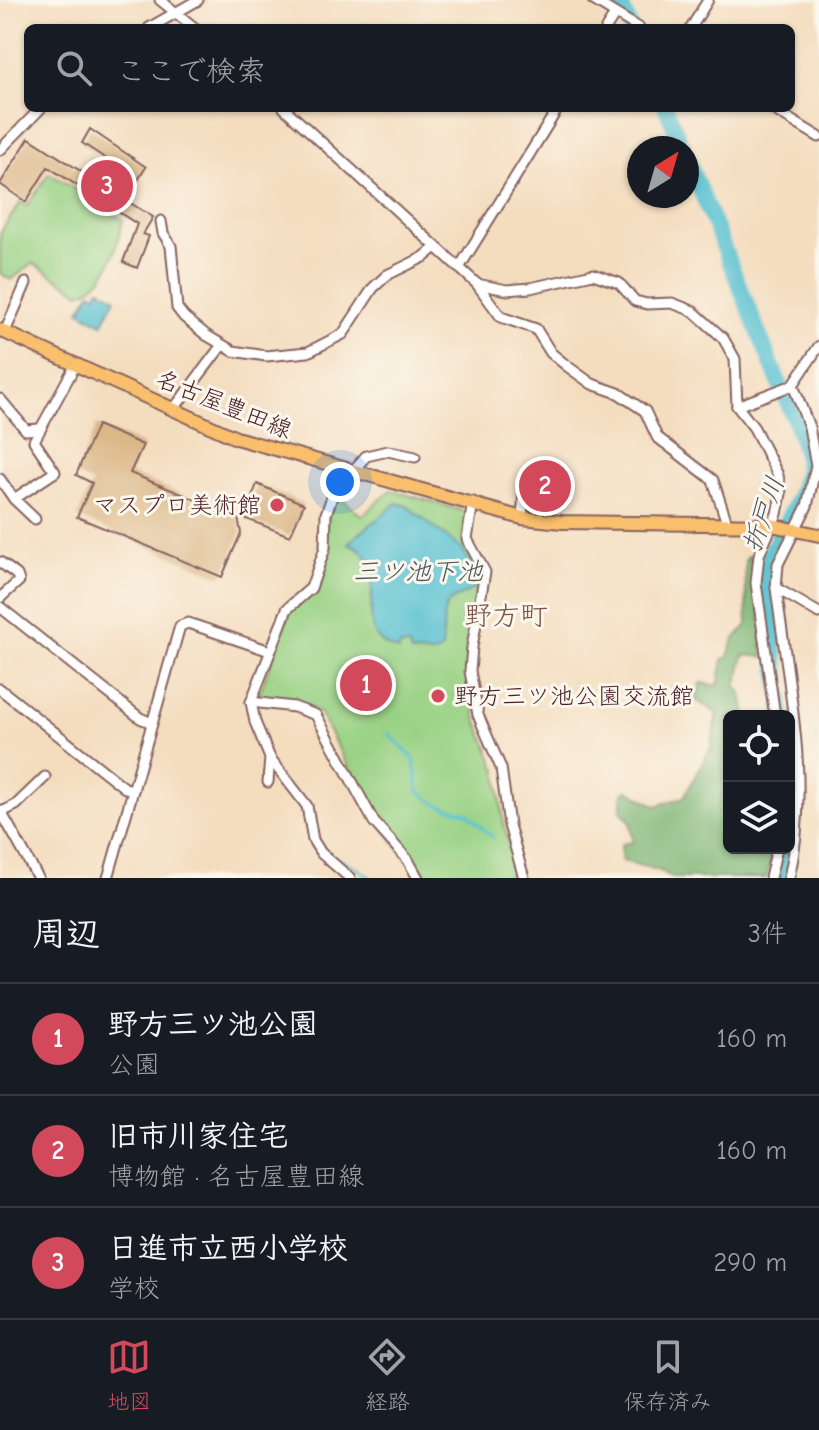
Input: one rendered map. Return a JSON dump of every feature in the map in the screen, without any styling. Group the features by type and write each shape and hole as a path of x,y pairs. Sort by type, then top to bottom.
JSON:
{"main road":[{"name":"名古屋豊田線","path":"2,331 236,438 522,518 577,522 727,523 773,526 819,535"}],"street":[{"path":"160,0 190,24"},
{"path":"156,24 198,0"},
{"path":"593,0 633,24"},
{"path":"693,24 708,0"},
{"path":"609,24 615,14"},
{"path":"0,150 37,112"},
{"path":"288,112 477,284 501,317 536,329 551,353 567,366 592,384 618,393 645,411 657,437 713,480 727,523"},
{"path":"459,268 556,112"},
{"path":"778,112 819,137"},
{"path":"161,221 163,233 171,246 177,308 184,317 233,351 266,356 308,352 343,334 373,288 387,275 424,257 436,247"},
{"path":"477,284 507,290 554,284 593,274 619,283 635,301 672,303 693,311 723,338 735,359 737,406 754,428 778,475 781,504 759,555 756,583 774,710"},
{"path":"2,331 26,283"},
{"path":"173,410 222,345"},
{"path":"737,406 790,385 819,346"},
{"path":"14,499 55,472 34,441 76,364"},
{"path":"789,878 799,811 798,771 776,588 778,564 807,506 816,466 809,427 790,385"},
{"path":"0,399 26,430 40,429"},
{"path":"350,878 321,853 313,840 307,806 270,758 255,722 251,702 287,609 311,588 325,548 326,514 333,494 366,456 388,451 415,457"},
{"path":"522,518 525,478 532,479"},
{"path":"0,479 14,499 35,519"},
{"path":"473,502 467,539 485,572 470,671 478,715 501,768 509,825 524,878"},
{"path":"0,562 17,575 19,581 0,598"},
{"path":"776,588 819,613"},
{"path":"0,607 140,718 152,723"},
{"path":"108,878 180,626 185,623 270,651"},
{"path":"0,689 125,788 133,790"},
{"path":"251,702 294,707 316,715 374,822 408,860 418,878"},
{"path":"268,782 270,758"},
{"path":"38,878 1,811 16,805 45,777"},
{"path":"770,878 776,854"}],"green space":[{"path":"49,173 123,220 105,273 80,293 33,263 11,280 0,273 0,233 21,202 27,206"},
{"path":"391,490 467,512 462,538 481,573 468,647 476,717 497,771 504,826 519,874 501,878 422,878 375,817 319,712 293,702 257,699 290,611 314,589 328,516 337,495 362,516"},
{"path":"748,556 755,557 764,657 744,655 736,687 742,693 745,710 723,710 723,854 773,854 766,878 673,878 658,870 622,861 621,844 633,842 630,821 621,811 623,793 628,790 656,806 684,797 711,747 717,713 696,700 701,683 718,686 723,659 727,658 734,640 747,625 745,561"}],"water":[{"path":"100,288 116,298 102,324 80,311 91,292 96,295"},
{"name":"三ツ池下池","path":"397,503 407,506 462,549 477,575 473,589 449,602 444,612 442,649 433,654 411,653 409,646 400,646 399,651 382,642 373,630 371,566 364,553 348,543"}],"building":[{"path":"90,129 146,167 138,180 124,171 111,191 153,217 143,234 149,236 137,268 123,262 137,224 48,167 26,202 0,184 29,138 104,186 117,166 82,143"},
{"path":"97,425 143,445 130,473 238,517 241,533 222,577 77,517 92,483 76,475"},
{"path":"539,479 558,483 555,496 542,493 540,511 531,510 535,486"},
{"path":"257,484 304,504 290,536 244,518"}],"waterway":[{"name":"折戸川","path":"619,0 629,24"},
{"name":"折戸川","path":"668,112 678,136"},
{"name":"折戸川","path":"699,187 805,453 806,473 798,498 767,559 766,579 782,710"},
{"path":"389,734 414,759 418,791 438,805 467,813 493,838"},
{"name":"折戸川","path":"783,878 786,854"},
{"path":"332,856 371,878"}],"place":[{"name":"日進市立西小学校","path":"107,186"},
{"name":"旧市川家住宅","path":"545,486"},
{"name":"マスプロ美術館","path":"277,505"},
{"name":"野方三ツ池公園","path":"366,685"},
{"name":"野方三ツ池公園交流館","path":"438,696"}],"district":[{"name":"野方町","path":"506,615"}]}
